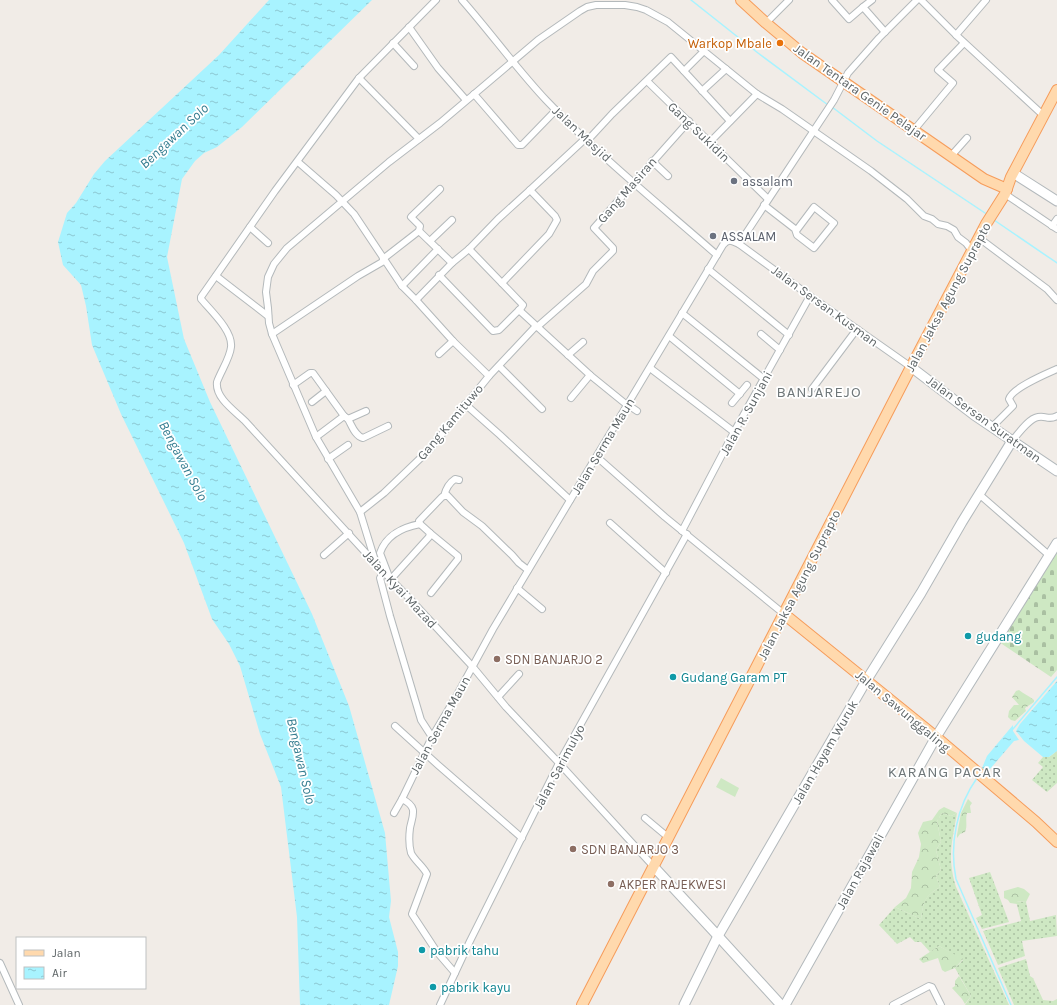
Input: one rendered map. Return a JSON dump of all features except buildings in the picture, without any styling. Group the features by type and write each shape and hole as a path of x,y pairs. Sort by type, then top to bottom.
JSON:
{"main road":[{"name":"Jalan Tentara Genie Pelajar","path":"741,0 802,53 1003,192"},
{"path":"1003,192 1057,90"},
{"path":"1012,175 1057,201"},
{"name":"Jalan Jaksa Agung Suprapto","path":"582,1005 911,367 1003,192"},
{"name":"Jalan Sersan Suratman","path":"911,367 992,427 1057,471"},
{"name":"Jalan Hayam Wuruk","path":"684,1005 718,936 866,681 1012,441"},
{"path":"936,737 1057,543"},
{"name":"Jalan Sawunggaling","path":"784,614 936,737 1036,822 1057,842"},
{"name":"Jalan Rajawali","path":"785,1005 936,737"},
{"path":"654,867 781,1005"}],"street":[{"path":"268,316 216,276 275,191 359,78 436,0"},
{"name":"Jalan Masjid","path":"462,0 556,110 634,182 717,255"},
{"path":"766,23 789,0"},
{"path":"832,0 849,19 872,0"},
{"path":"739,244 834,100 848,73 856,62 917,0"},
{"path":"921,0 956,36 1044,116"},
{"path":"956,36 986,0"},
{"path":"376,564 360,512 316,437 272,334 268,316 266,292 268,276 274,264 287,248 538,40 587,7 596,5 625,5 646,10 668,22 757,94 871,171 907,199 924,216 932,218 938,224 947,226 954,230 958,237 966,243 972,251"},
{"path":"863,7 885,32"},
{"path":"409,27 438,68 466,100"},
{"path":"393,43 414,66"},
{"path":"914,130 953,83 938,70 964,43"},
{"path":"684,71 704,51"},
{"path":"416,300 439,275 469,249 498,219 587,139 671,57 730,121"},
{"path":"702,91 726,69"},
{"path":"359,78 419,140"},
{"name":"Gang Sukidin","path":"647,81 768,199"},
{"path":"474,94 518,145 522,145 556,110"},
{"path":"709,143 757,94"},
{"name":"Gang Masiran","path":"537,327 586,284 593,271 613,252 612,248 594,228 689,121"},
{"path":"952,156 967,138"},
{"path":"652,161 668,176"},
{"path":"298,162 343,202 354,214 402,286 453,341 489,376"},
{"path":"272,334 384,260 419,231 420,226 411,217 440,189"},
{"path":"502,283 549,234 557,220 530,190"},
{"path":"1003,192 1055,228 1057,219"},
{"path":"764,205 795,229 797,235 814,248 834,223 814,207 796,231"},
{"path":"430,241 452,220"},
{"path":"250,227 268,243"},
{"path":"419,231 452,263"},
{"path":"979,238 1046,289 1057,300"},
{"name":"Jalan Serma Maun","path":"394,813 432,737 517,588 597,457 708,269 723,245 728,240 739,244"},
{"name":"Jalan Sersan Kusman","path":"739,244 911,367"},
{"path":"402,286 438,249"},
{"path":"439,275 493,331 498,330 523,306 522,303 469,249"},
{"path":"708,269 789,335"},
{"name":"Jalan Kyai Mazad","path":"216,276 201,296 201,299 223,326 231,340 231,348 216,387 222,397 472,666 498,697 654,867"},
{"name":"Jalan R. Sunjani","path":"685,532 734,432 810,296"},
{"path":"519,310 590,375 637,411"},
{"path":"682,313 764,379"},
{"name":"Gang Kamituwo","path":"360,512 384,493 430,449 489,376 537,327"},
{"path":"812,389 857,328"},
{"path":"761,334 780,350"},
{"path":"669,336 740,394"},
{"path":"439,354 453,341"},
{"path":"568,356 583,342"},
{"path":"499,366 542,409"},
{"path":"650,368 734,432"},
{"path":"992,427 1013,406 1009,399 1012,394 1028,383 1057,369"},
{"path":"293,385 310,373 313,373 360,438 388,426"},
{"path":"572,398 590,375"},
{"path":"732,403 747,385"},
{"path":"312,402 326,391"},
{"path":"465,404 500,434 570,500"},
{"path":"316,437 346,418 366,411"},
{"path":"1012,441 1026,425 1036,418 1040,416 1052,419 1057,416"},
{"path":"328,459 348,445"},
{"path":"597,457 784,614"},
{"path":"420,524 419,521 444,496 446,488 455,479 459,480"},
{"path":"444,496 447,495 463,512 482,526 528,570"},
{"path":"980,495 1050,556"},
{"path":"610,523 666,573"},
{"path":"420,524 458,556 458,559 431,593"},
{"path":"389,577 381,558 381,549 394,534 405,528 420,524"},
{"name":"Jalan Sarimulyo","path":"440,1005 559,763 666,573 685,532"},
{"path":"324,554 349,533"},
{"path":"389,577 426,541 430,533"},
{"path":"389,577 383,573 380,578 381,586 421,720 432,737"},
{"path":"517,588 542,608"},
{"path":"498,697 519,674"},
{"path":"396,726 438,765 522,838"},
{"path":"402,799 408,802 414,812 410,833 410,846 412,853 427,874 412,914 437,952 455,974"},
{"path":"645,818 669,838"},
{"path":"0,963 19,1005"},
{"path":"0,982 7,978"},
{"path":"892,1005 929,986 932,987 941,1005"}],"green space":[{"path":"1057,549 1057,670 1051,677 999,642"},
{"path":"1019,690 1034,700 1034,702 1025,708 1026,711 1015,721 1008,717 1009,711 1014,705 1019,705 1012,697 1016,691"},
{"path":"1057,751 1057,783 1047,792 1032,780 1043,767 1038,763 1043,757 1049,757"},
{"path":"721,778 739,788 735,797 716,787"},
{"path":"968,799 972,803 970,806 971,813 967,813 965,832 960,834 957,838 961,813"},
{"path":"944,807 957,813 951,816 942,813 937,821 941,842 936,850 941,870 936,876 940,887 926,900 921,919 895,907 906,898 911,888 912,872 919,857 921,844 918,833 923,822 932,820 939,810"},
{"path":"942,813 951,816 957,813 951,850 953,876 956,887 1009,1005 965,1005 971,996 955,968 963,960 939,946 930,952 921,942 915,942 910,937 897,944 879,925 895,907 921,919 926,900 940,887 936,876 941,870 936,850 941,842 937,821"},
{"path":"990,872 1009,922 982,929 976,918 982,915 969,878"},
{"path":"1018,887 1024,889 1030,894 1026,902 1017,901 1017,904 1010,903 1004,898 1004,891"},
{"path":"1016,901 1026,902 1030,921 1056,915 1057,936 1022,941 1025,956 998,965 983,931 1021,921"},
{"path":"939,946 963,959 955,968 945,972 942,970 938,958 923,963 919,959"},
{"path":"1026,959 1030,976 1033,978 1043,1000 1053,1001 1057,999 1057,1005 1014,1005 998,968"},
{"path":"959,976 971,996 965,1004 952,988 955,986 955,981"}],"water":[{"name":"Bengawan Solo","path":"269,0 372,0 242,127 217,147 204,153 195,161 182,179 167,257 184,339 210,402 312,614 349,706 385,833 391,901 389,917 398,952 398,966 389,1005 300,1005 297,917 281,787 260,734 240,666 229,644 212,619 184,543 121,414 92,345 81,285 63,265 58,242 67,213 76,203 94,174 105,161 219,55"},
{"path":"1057,681 1057,751 1049,757 1043,757 1024,741 1016,731 1020,724"},
{"path":"1013,725 1013,731 1019,740 1014,741 990,769 985,771 982,768 987,756"}],"waterway":[{"path":"691,0 758,53 828,105"},
{"path":"832,107 877,141 988,215"},
{"path":"994,220 1057,263"},
{"path":"1013,729 1057,677"},
{"path":"977,778 964,801 956,826 954,839 954,866 956,879 1011,1005"}],"place":[{"name":"Warkop Mbale","path":"780,43"},
{"name":"assalam","path":"734,181"},
{"name":"ASSALAM","path":"713,236"},
{"name":"gudang","path":"968,636"},
{"name":"SDN BANJARJO 2","path":"497,659"},
{"name":"Gudang Garam PT","path":"673,677"},
{"name":"SDN BANJARJO 3","path":"573,849"},
{"name":"AKPER RAJEKWESI","path":"611,884"},
{"name":"pabrik tahu","path":"422,950"},
{"name":"pabrik kayu","path":"433,987"}],"district":[{"name":"BANJAREJO","path":"819,392"},
{"name":"KARANG PACAR","path":"945,772"}]}
